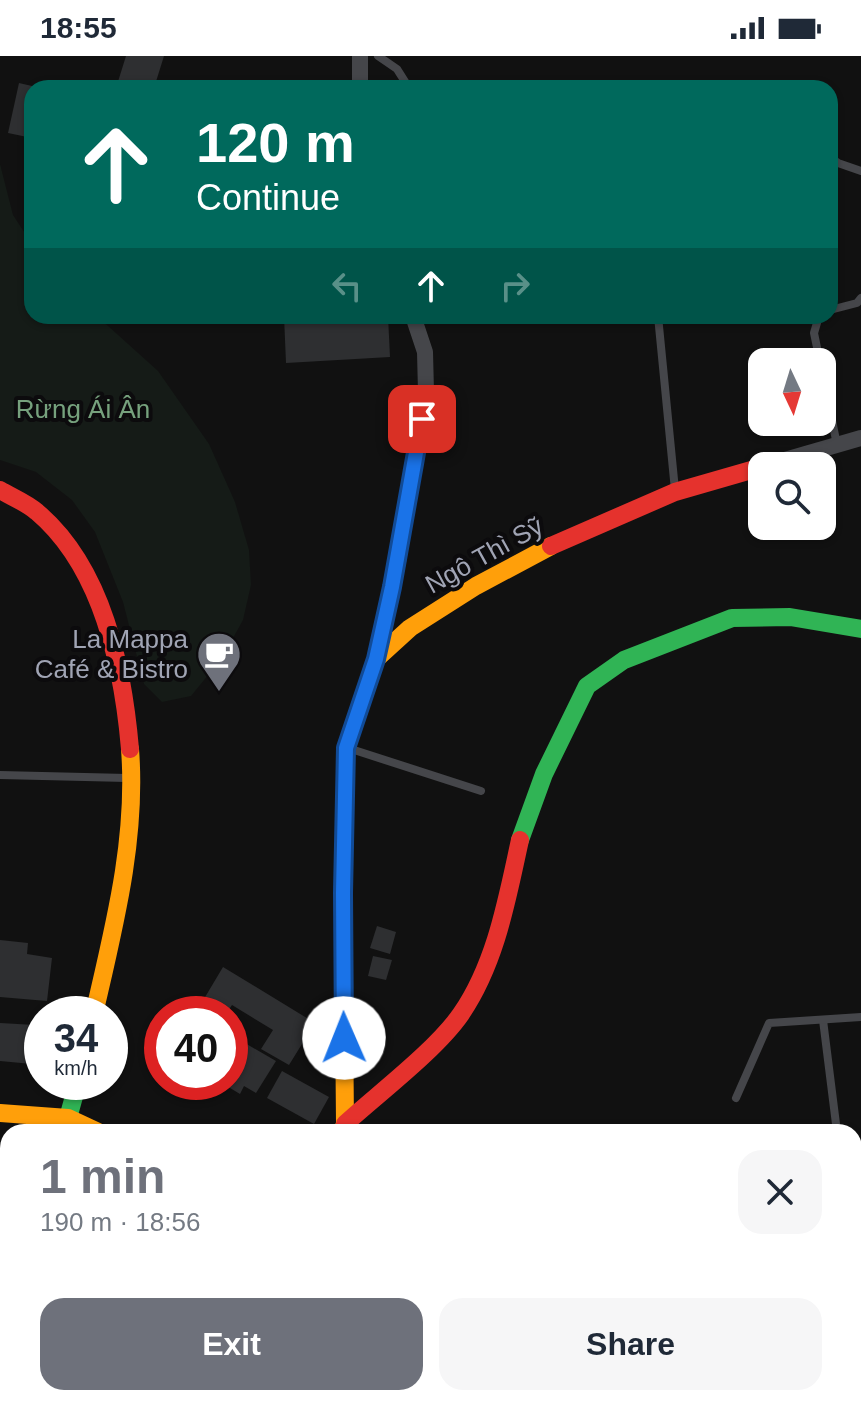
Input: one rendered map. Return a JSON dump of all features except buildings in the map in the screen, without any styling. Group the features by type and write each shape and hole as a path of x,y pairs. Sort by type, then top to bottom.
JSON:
{"street":[{"path":"360,56 360,80"},
{"path":"376,659 398,562 426,392 425,352 416,324"},
{"name":"Ngô Thì Sỹ","path":"812,452 861,438"},
{"name":"Ngô Thì Sỹ","path":"344,1124 346,748 376,659 410,628 476,586 542,550 675,492 748,470"},
{"path":"0,490 22,498 62,536 90,579 108,632 128,723 132,778 126,855 98,996"},
{"path":"348,1124 460,1015 501,923 522,831 544,774 587,686 624,660 732,618 790,617 861,629"},
{"path":"68,1118 73,1100"},
{"path":"0,1113 68,1118 81,1124"}],"lane":[{"path":"378,56 397,69 404,80"},
{"path":"838,163 861,171"},
{"path":"838,308 857,303 861,298"},
{"path":"659,324 675,492"},
{"path":"815,324 817,348"},
{"path":"835,436 837,445"},
{"path":"346,748 481,791"},
{"path":"0,775 132,778"},
{"path":"736,1098 769,1023 861,1017"},
{"path":"823,1020 836,1124"}],"green space":[{"name":"Rừng Ái Ân","path":"0,164 13,215 24,232 24,324 106,324 158,371 209,444 235,502 249,550 251,585 243,620 222,658 191,696 162,702 144,684 123,602 95,532 72,500 36,472 0,460"}],"traffic: fast":[{"path":"520,840 544,774 587,686 624,660 732,618 790,617 861,629"},
{"path":"68,1118 73,1100"}],"traffic: slow":[{"path":"345,1124 343,893 346,748 376,659 410,628 476,586 551,546"},
{"path":"98,996 127,849 130,749"},
{"path":"0,1113 68,1118 81,1124"}],"traffic: jam":[{"path":"551,546 675,492 748,471"},
{"path":"0,490 33,509 60,535 94,590 115,653 130,749"},
{"path":"345,1124 422,1056 461,1014 492,952 520,840"}],"place":[{"name":"La Mappa Café & Bistro","path":"219,693"}],"route":[{"path":"344,1038 346,748 376,659 398,562 422,419"}]}
